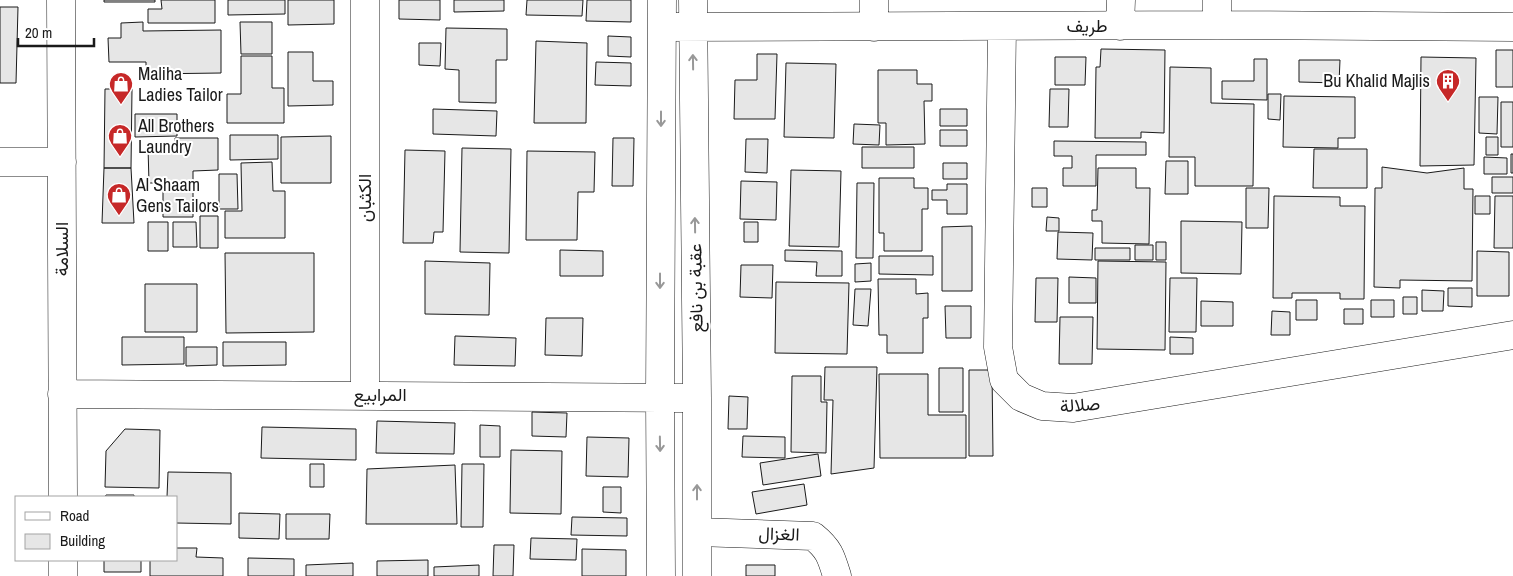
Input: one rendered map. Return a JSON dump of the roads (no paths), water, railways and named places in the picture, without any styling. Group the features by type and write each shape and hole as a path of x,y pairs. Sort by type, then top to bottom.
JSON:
{"street":[{"name":"السلامة","path":"61,0 63,496"},
{"name":"الكثبان","path":"365,0 365,395"},
{"name":"عقبة بن نافع","path":"662,0 660,397 662,576"},
{"name":"عقبة بن نافع","path":"693,0 697,576"},
{"path":"874,0 874,27"},
{"name":"طريف","path":"662,27 1002,26 1120,13 1217,13 1513,27"},
{"name":"صلالة","path":"1002,26 998,347 1004,380 1021,397 1042,406 1073,408 1513,335"},
{"path":"0,162 62,162"},
{"name":"المرابيع","path":"62,394 697,398"},
{"name":"الغزال","path":"697,532 812,536 826,546 834,563 837,576"},
{"path":"63,561 63,576"}],"place":[{"name":"Bu Khalid Majlis","path":"1448,102"},
{"name":"Maliha Ladies Tailor","path":"121,105"},
{"name":"All Brothers Laundry","path":"120,157"},
{"name":"Al Shaam Gens Tailors","path":"119,216"}]}
